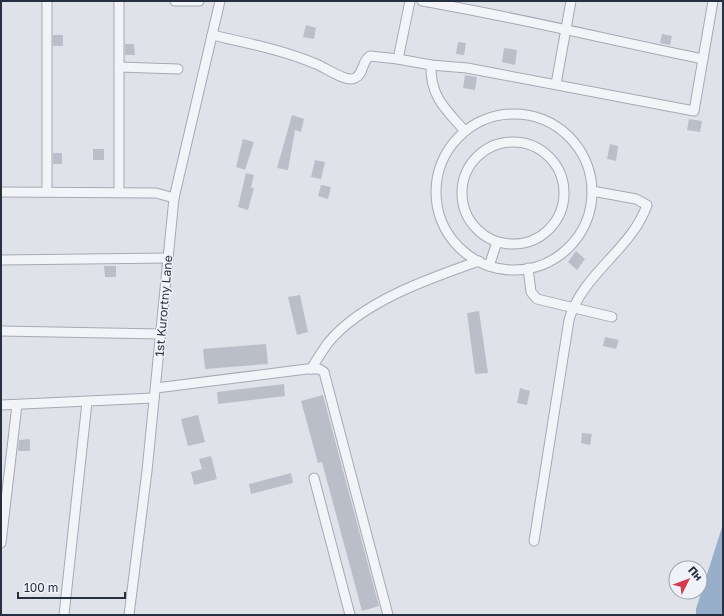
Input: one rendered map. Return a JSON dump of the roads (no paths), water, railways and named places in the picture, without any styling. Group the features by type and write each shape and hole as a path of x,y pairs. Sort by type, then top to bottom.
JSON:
{"street":[{"path":"47,1 47,192"},
{"path":"119,1 119,192"},
{"path":"175,1 198,1"},
{"name":"1st Kurortny Lane","path":"129,615 156,388 174,198 220,1"},
{"path":"398,59 410,1"},
{"path":"422,1 483,12 565,31 703,59"},
{"path":"556,84 571,1"},
{"path":"212,35 266,47 316,64 346,79 355,79 358,77 363,62 370,56 431,65 467,68 694,111 713,1"},
{"path":"431,65 435,95 464,130"},
{"path":"119,67 178,69"},
{"path":"511,114 535,117 552,124 558,127 576,144 588,166 592,191 589,216 578,238 560,256 538,267 513,270 489,266 467,255 450,238 439,217 435,194 438,170 448,148 464,130 486,118 511,114"},
{"path":"520,142 537,147 550,157 560,171 564,188 561,210 556,220 545,233 531,241 514,244 497,242 482,234 470,222 463,206 462,189 465,173 474,158 488,148 498,144 520,142"},
{"path":"534,541 572,307 585,288 641,221 647,205 636,199 592,191"},
{"path":"1,192 156,193 174,198"},
{"path":"489,266 497,242"},
{"path":"1,260 168,258"},
{"path":"311,369 328,343 342,329 374,305 398,292 479,261"},
{"path":"528,268 531,292 537,299 612,317"},
{"path":"1,331 161,334"},
{"path":"156,388 311,369 319,369 324,372 388,615"},
{"path":"1,405 154,398"},
{"path":"64,615 87,402"},
{"path":"1,543 17,405"},
{"path":"314,478 350,615"}],"water":[{"path":"723,524 723,615 696,615 699,600 708,600 708,571"}]}
